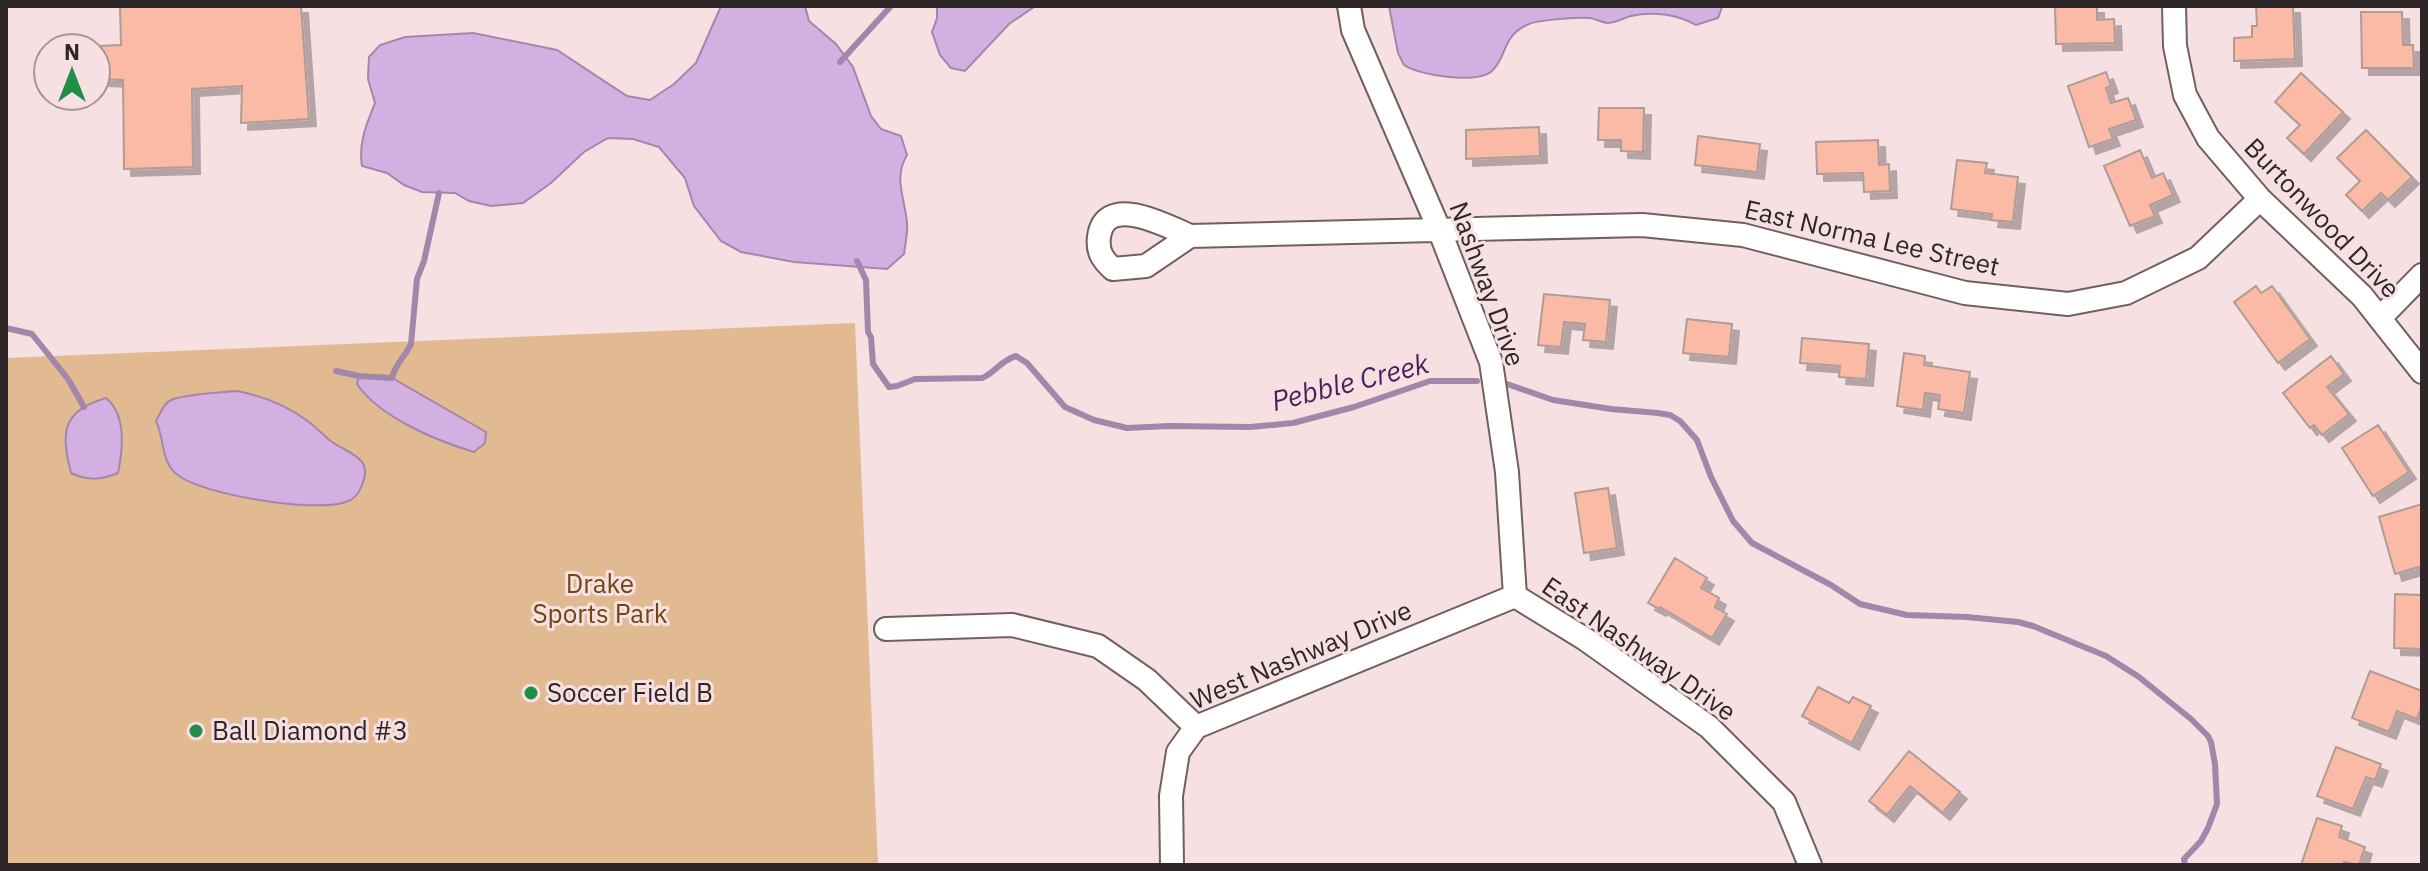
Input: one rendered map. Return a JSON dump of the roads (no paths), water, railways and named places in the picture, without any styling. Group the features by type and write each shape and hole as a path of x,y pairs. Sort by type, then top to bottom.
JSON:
{"street":[{"name":"Nashway Drive","path":"1349,6 1353,30 1439,229 1491,362 1507,472 1515,596"},
{"name":"Burtonwood Drive","path":"2174,6 2175,46 2185,95 2208,138 2260,199 2362,296 2422,372"},
{"name":"East Norma Lee Street","path":"1190,236 1642,225 1743,235 1965,293 2068,304 2126,293 2198,258 2260,199"},
{"path":"2380,318 2422,275"},
{"name":"West Nashway Drive","path":"1172,865 1171,796 1178,752 1196,727 1515,596"},
{"name":"East Nashway Drive","path":"1515,596 1585,639 1709,727 1784,802 1810,865"},
{"path":"886,629 1012,625 1098,646 1147,680 1196,727"}],"waterway":[{"name":"Pebble Creek","path":"840,62 891,6"},
{"path":"336,371 392,378 411,344 417,279 439,193"},
{"name":"Pebble Creek","path":"857,261 866,280 873,364 889,387 915,379 982,378 1016,356 1027,363 1065,407 1094,420 1127,428 1250,427 1293,423 1354,407 1430,381 1477,381"},
{"path":"6,328 32,334 68,379 84,407"},
{"name":"Pebble Creek","path":"1507,384 1553,400 1658,413 1680,421 1697,440 1733,521 1752,543 1860,604 1907,615 2018,622 2106,656 2139,677 2191,719 2211,742 2217,804 2201,841 2184,859 2185,865"}],"place":[{"name":"Soccer Field B","path":"531,693"},
{"name":"Ball Diamond #3","path":"196,731"}],"park label":[{"name":"Drake Sports Park","path":"600,599"}]}
